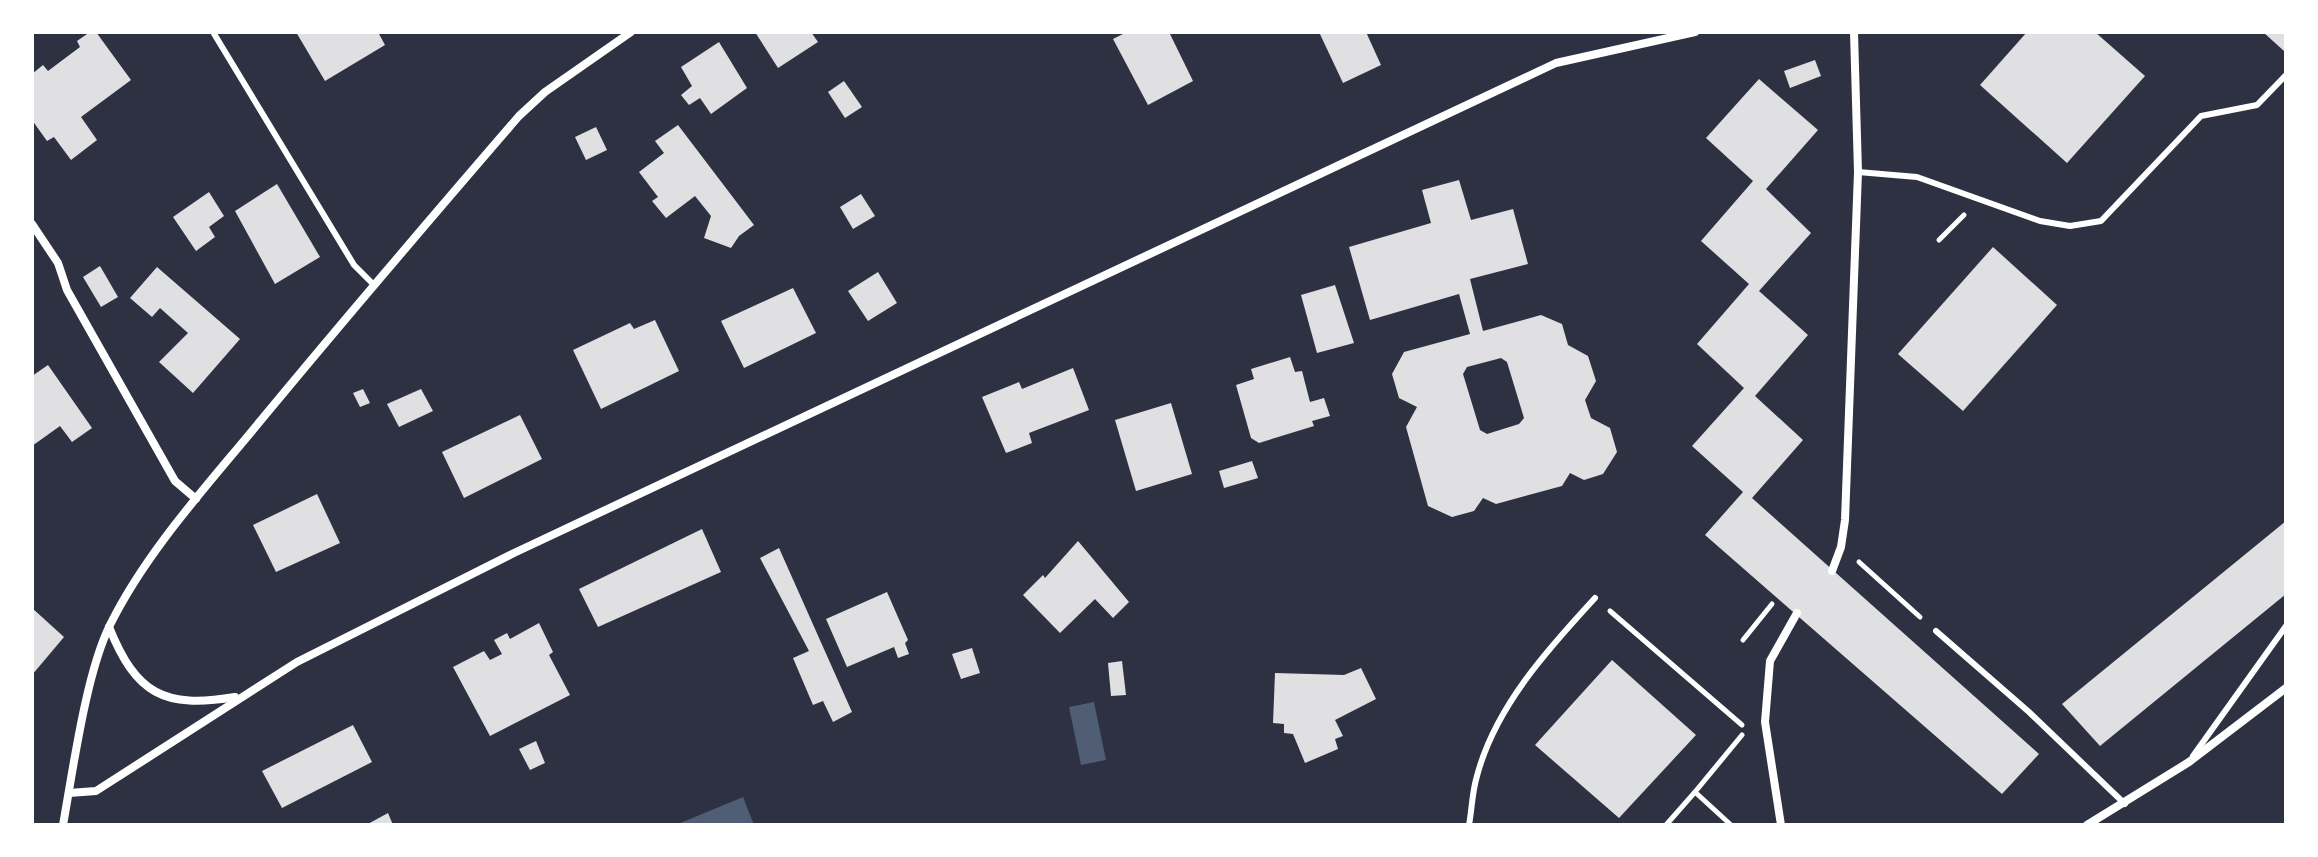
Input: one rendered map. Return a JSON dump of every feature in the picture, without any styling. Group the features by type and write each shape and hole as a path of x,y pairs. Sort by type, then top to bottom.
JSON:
{"street":[{"path":"63,825 95,670 109,627 196,499 373,284 519,116 545,92 631,32"},
{"path":"69,793 96,791 297,662 514,553 1556,63 1695,32"},
{"path":"1832,571 1841,547 1858,172 1854,32"},
{"path":"32,224 58,263 67,290 175,481 196,499"},
{"path":"1781,825 1765,722 1770,661 1797,613"},
{"path":"109,627 123,661 150,688 175,701 199,703 240,696"},
{"path":"2087,825 2189,762 2286,688"}],"lane":[{"path":"213,32 354,265 373,284"},
{"path":"1858,172 1917,177 2040,221 2070,226 2101,221 2201,116 2257,105 2286,75"},
{"path":"1469,825 1477,776 1498,724 1555,642 1595,598"},
{"path":"2189,762 2286,626"},
{"path":"1936,631 2029,712 2125,804"}],"path":[{"path":"1841,547 1905,602"},
{"path":"1743,640 1777,597"},
{"path":"1595,598 1747,729 1666,825"},
{"path":"1695,792 1731,825"}],"water":[{"path":"1094,702 1106,760 1081,765 1069,707"},
{"path":"743,797 754,825 678,824"}],"building":[{"path":"90,32 96,32 131,80 81,117 97,140 71,160 54,137 47,141 32,120 32,74 43,65 48,71 80,47 77,41"},
{"path":"296,32 378,32 385,45 325,81"},
{"path":"755,32 811,32 818,42 778,68"},
{"path":"1127,32 1169,32 1193,81 1148,105 1113,39"},
{"path":"1319,32 1366,32 1381,65 1343,83"},
{"path":"2027,32 2095,32 2145,76 2067,163 1980,85"},
{"path":"2263,32 2286,32 2286,49 2284,51"},
{"path":"719,42 747,88 711,114 700,98 689,105 681,95 692,86 681,67"},
{"path":"1815,60 1821,76 1790,88 1784,71"},
{"path":"1759,79 1818,130 1766,189 1811,233 1759,291 1808,335 1755,396 1803,440 1752,498 2039,754 2002,794 1705,535 1743,492 1692,446 1744,388 1697,344 1749,284 1701,241 1753,181 1706,138"},
{"path":"844,81 862,107 845,118 828,92"},
{"path":"678,125 754,225 739,236 731,248 704,238 711,216 695,196 666,218 652,201 658,197 639,172 664,153 655,141"},
{"path":"596,127 607,150 586,160 575,137"},
{"path":"1459,180 1471,220 1513,209 1528,264 1470,279 1483,331 1541,315 1562,324 1568,345 1588,356 1596,381 1585,400 1591,418 1610,428 1617,452 1603,474 1584,480 1570,473 1562,486 1496,504 1483,498 1474,511 1452,517 1428,506 1406,427 1417,407 1399,398 1392,374 1404,352 1470,334 1459,294 1370,320 1349,247 1431,223 1422,190","holes":["1501,358 1507,362 1524,418 1519,424 1487,434 1480,430 1463,374 1467,367"]},
{"path":"277,184 320,257 275,284 235,211"},
{"path":"209,192 224,216 209,227 215,237 196,251 173,217"},
{"path":"861,194 875,216 853,229 840,207"},
{"path":"1993,247 2057,305 1963,411 1898,354"},
{"path":"100,266 118,297 101,307 83,277"},
{"path":"157,267 240,339 193,393 159,362 188,333 160,308 152,317 130,298"},
{"path":"878,272 897,303 868,321 848,291"},
{"path":"1335,285 1354,343 1317,353 1301,295"},
{"path":"793,288 816,333 744,368 721,321"},
{"path":"655,320 679,371 601,409 573,350 630,323 634,329"},
{"path":"1290,357 1295,372 1302,371 1310,402 1324,398 1330,416 1312,421 1314,426 1259,443 1251,438 1236,385 1254,379 1251,369"},
{"path":"48,365 92,428 72,442 60,426 32,446 32,376"},
{"path":"1073,368 1089,410 1029,433 1032,443 1006,453 982,397 1019,382 1022,389"},
{"path":"363,389 370,403 360,407 353,393"},
{"path":"421,389 433,411 399,427 387,404"},
{"path":"1171,403 1192,474 1136,491 1115,420"},
{"path":"520,415 542,459 464,498 442,452"},
{"path":"1252,461 1258,478 1224,488 1219,471"},
{"path":"317,494 340,543 276,572 253,525"},
{"path":"2286,521 2286,594 2100,746 2062,704"},
{"path":"702,529 721,572 598,627 579,589"},
{"path":"1078,541 1129,602 1113,618 1095,599 1060,633 1023,595 1043,575 1045,578"},
{"path":"779,548 852,712 833,722 823,701 813,705 793,658 809,651 760,558"},
{"path":"887,592 908,640 905,643 909,654 898,658 894,647 847,667 826,619"},
{"path":"32,608 64,637 32,675"},
{"path":"539,623 553,652 549,655 570,695 490,736 453,667 484,651 490,660 502,654 494,640 507,633 510,639"},
{"path":"972,648 980,673 961,679 952,654"},
{"path":"1612,660 1696,735 1619,818 1535,745"},
{"path":"1122,661 1126,695 1111,696 1108,663"},
{"path":"1361,668 1376,699 1335,720 1343,736 1335,739 1338,749 1305,763 1293,734 1284,733 1284,724 1273,723 1275,673 1344,675"},
{"path":"353,725 372,762 282,808 262,771"},
{"path":"536,741 545,763 530,770 519,749"},
{"path":"388,813 393,825 366,825"}]}
